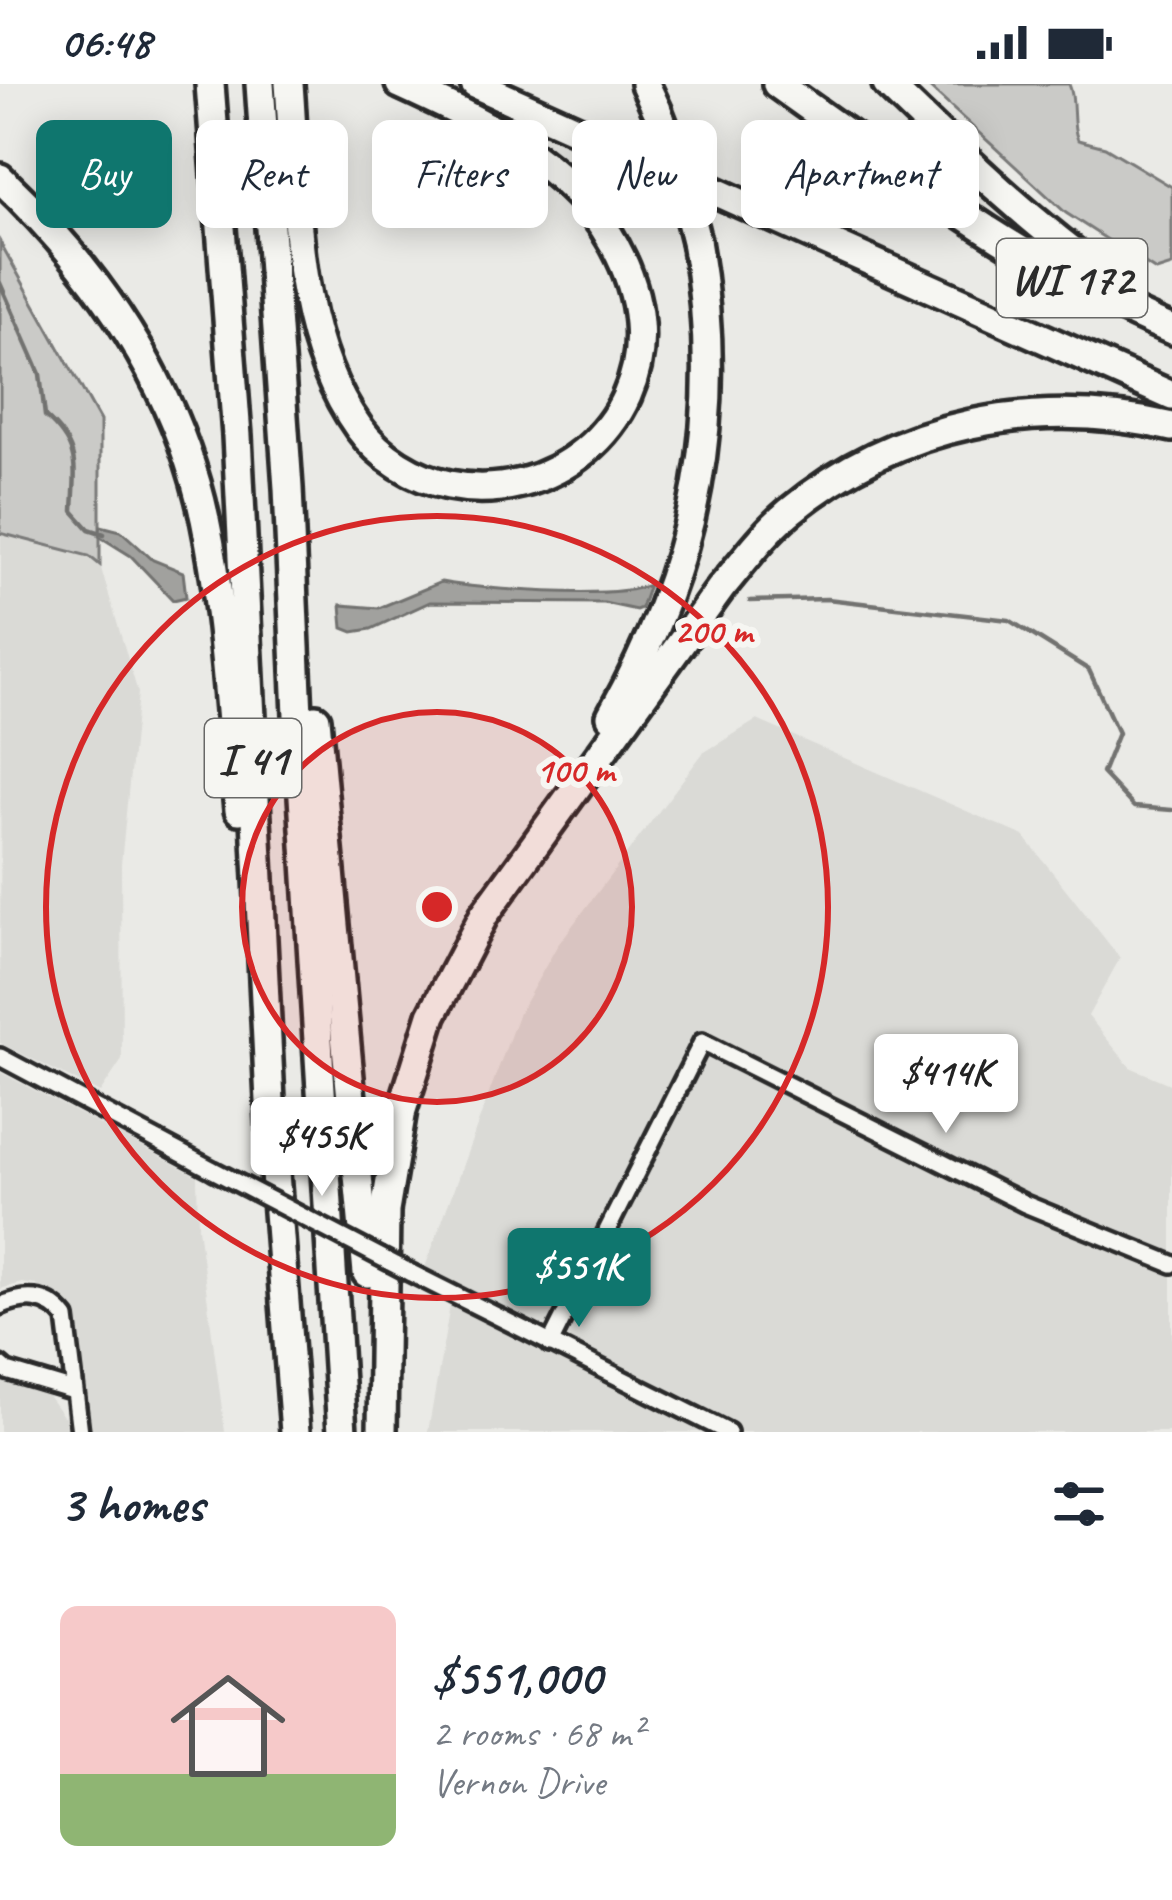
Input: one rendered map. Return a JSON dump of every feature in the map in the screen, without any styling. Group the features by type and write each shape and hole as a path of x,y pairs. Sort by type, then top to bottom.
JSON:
{"highway":[{"name":"I 41","path":"210,84 237,436 272,1121 295,1432"},
{"name":"I 41","path":"260,84 342,1432"},
{"path":"290,84 302,260 310,305 335,385 352,416 374,445 416,476 482,490 529,483 581,456 621,408 632,386 640,346 633,286 619,254 567,184 494,129 400,84"},
{"name":"WI 172","path":"475,84 1172,396"},
{"path":"586,775 665,607 687,544 710,389 697,241 674,154 645,84"},
{"path":"887,84 990,185 1172,327"},
{"name":"WI 172","path":"786,89 1030,254 1134,314 1172,327"},
{"path":"0,178 57,232 118,313 160,392 193,475 216,580 272,1121"},
{"path":"381,1432 385,1211 402,1110 450,976 484,915 762,538 815,492 868,459 924,435 972,422 1028,415 1089,415 1172,427"},
{"path":"288,488 348,1038 372,1372 381,1432"}],"street":[{"path":"550,1344 702,1042 1025,1204 1172,1264"},
{"path":"0,1057 409,1272 728,1432"},
{"path":"0,1306 38,1298 56,1306 65,1318 80,1432"},
{"path":"0,1365 74,1390"}],"shaded area":[{"path":"926,84 1069,84 1078,140 1105,147 1172,187 1172,266 1156,271 1066,213 979,133 979,120 965,120"},
{"path":"0,242 100,421 100,565 89,556 0,533"},
{"path":"101,526 121,531 153,560 183,572 186,597 173,600 131,556 99,536"},
{"path":"1,532 89,556 100,565 138,693 121,864 122,1060 100,1093 0,1043"},
{"path":"441,582 578,592 649,585 636,610 604,603 430,602 371,629 353,632 343,628 341,605 379,608"},
{"path":"757,720 1024,836 1120,958 1088,1016 1130,1067 1172,1085 1172,1432 428,1432 452,1294 421,1278 518,1015 557,946 703,753"},
{"path":"0,1072 197,1176 198,1227 225,1432 0,1432 0,1379 44,1390 63,1416 88,1412 75,1323 65,1303 36,1285 0,1289"}],"waterway":[{"path":"0,283 40,374 45,416 70,448 75,470 73,511 89,529 104,534"},
{"path":"750,601 827,599 1009,620 1089,670 1118,733 1102,773 1134,807 1172,810"}]}
